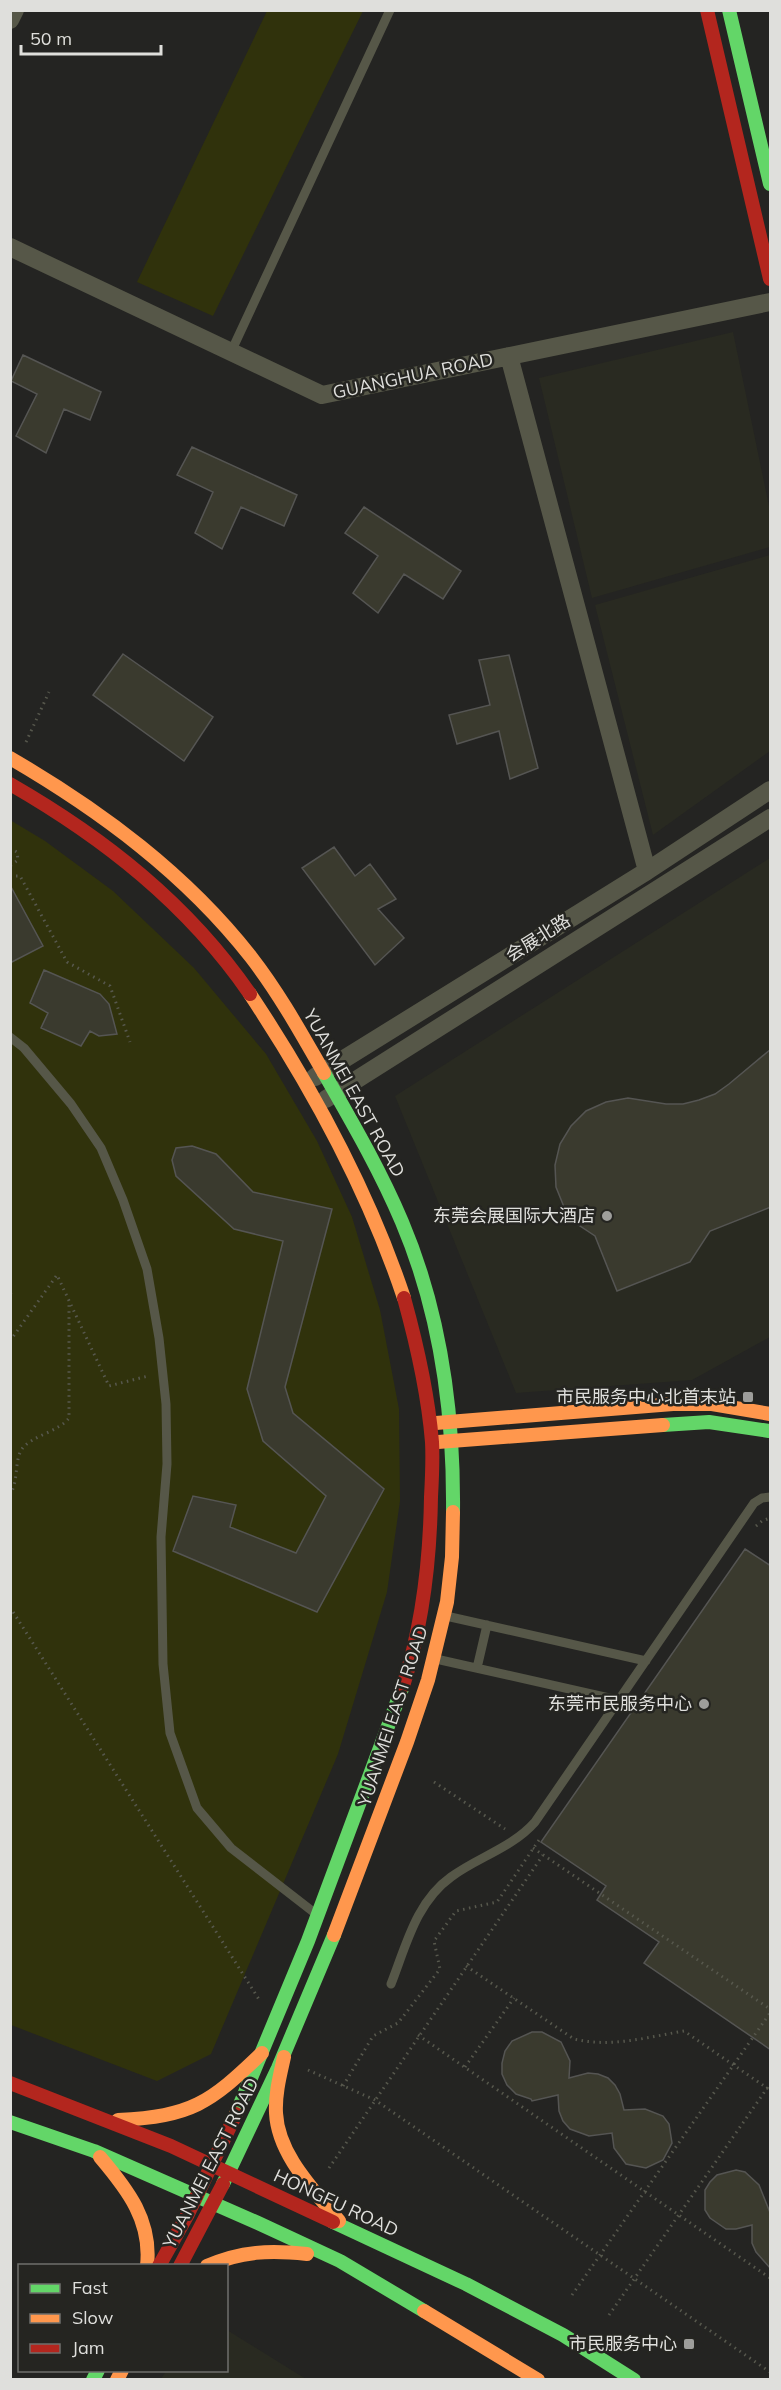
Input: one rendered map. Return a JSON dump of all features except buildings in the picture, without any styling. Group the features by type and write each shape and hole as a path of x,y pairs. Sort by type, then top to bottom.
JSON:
{"street":[{"path":"10,20 15,10"},
{"path":"707,10 771,279"},
{"path":"729,10 771,184"},
{"name":"GUANGHUA ROAD","path":"10,247 322,395 771,302"},
{"path":"509,356 647,871"},
{"name":"YUANMEI EAST ROAD","path":"10,758 61,787 110,820 155,855 240,943 283,1004 388,1188 433,1314 446,1376 454,1441 450,1567 445,1616 419,1706 340,1922 284,2057 250,2132 181,2264"},
{"name":"YUANMEI EAST ROAD","path":"10,784 97,838 140,872 223,957 264,1015 317,1104 368,1199 393,1260 411,1319 424,1379 432,1443 429,1566 422,1615 398,1699 318,1916 262,2053 196,2196 160,2264"},
{"name":"会展北路","path":"304,1084 647,871 771,790"},
{"name":"会展北路","path":"317,1104 771,818"},
{"path":"430,1424 673,1404 712,1404 771,1414"},
{"path":"432,1443 709,1422 771,1431"},
{"path":"106,2120 152,2119 181,2113 204,2104 223,2091 262,2053"},
{"path":"284,2057 277,2094 277,2121 288,2154 344,2227"},
{"name":"HONGFU ROAD","path":"10,2083 211,2164 466,2284 554,2330 634,2379"},
{"path":"10,2122 94,2151 340,2261 538,2379"},
{"path":"94,2151 125,2186 144,2221 147,2264"},
{"path":"209,2264 230,2254 267,2249 311,2254 340,2261"}],"lane":[{"path":"231,352 390,10"},
{"path":"10,1037 24,1048 70,1104 101,1148 123,1200 147,1269 159,1338 166,1404 167,1464 161,1537 163,1664 170,1733 197,1808 231,1848 318,1916"},
{"path":"391,1984 422,1908 437,1889 451,1877 518,1838 535,1822 753,1503 762,1498 771,1497"},
{"path":"445,1616 646,1661"},
{"path":"477,1668 487,1625"},
{"path":"433,1658 618,1700"}],"path":[{"path":"26,742 49,692"},
{"path":"10,848 17,852 18,860 10,866"},
{"path":"10,876 20,876 67,962 110,986 130,1042"},
{"path":"10,1341 57,1275 109,1386 148,1376"},
{"path":"10,1289 12,1289 10,1296"},
{"path":"10,1495 16,1485 19,1456 23,1448 45,1432 64,1425 69,1418 69,1302"},
{"path":"10,1607 274,2023"},
{"path":"434,1782 771,2011 572,2295"},
{"path":"329,2168 543,1855"},
{"path":"466,1966 574,2039 591,2043 610,2043 684,2031 770,2087 609,2314"},
{"path":"465,2067 514,1998"},
{"path":"418,2035 771,2278"},
{"path":"308,2070 375,2100 771,2372"}],"shaded area":[{"path":"733,332 770,511 770,547 592,598 539,378"},
{"path":"770,555 770,751 653,835 595,605"},
{"name":"东莞会展国际大酒店","path":"770,858 770,1337 692,1380 516,1393 395,1096"},
{"path":"228,2331 306,2379 161,2379 165,2372 228,2372"}],"green space":[{"path":"267,11 363,11 213,316 137,282"},
{"path":"10,820 45,841 113,891 194,968 266,1054 317,1141 352,1217 380,1310 399,1409 400,1501 387,1592 338,1754 211,2054 157,2081 11,2025"}],"traffic: fast":[{"path":"729,10 770,184"},
{"path":"324,1073 365,1146 402,1222 427,1292 436,1328 448,1401 453,1512"},
{"path":"663,1425 709,1422 769,1431"},
{"path":"236,2114 308,1941 403,1686"},
{"path":"223,2184 278,2068 334,1935"},
{"path":"10,2122 94,2151 258,2223 340,2261 424,2311"},
{"path":"333,2222 466,2284 563,2335 634,2380"},
{"path":"93,2380 97,2372"}],"traffic: slow":[{"path":"10,758 109,822 199,898 251,957 271,985 324,1073"},
{"path":"250,994 296,1066 337,1141 374,1218 404,1298"},
{"path":"436,1423 673,1404 712,1404 770,1414"},
{"path":"438,1442 663,1425"},
{"path":"334,1935 428,1680 447,1602 452,1557 453,1512"},
{"path":"118,2120 164,2115 198,2104 213,2096 262,2053"},
{"path":"284,2057 276,2106 278,2128 283,2143 299,2171 339,2221"},
{"path":"100,2157 120,2182 142,2220 148,2250 147,2264"},
{"path":"212,2264 232,2257 256,2253 307,2254"},
{"path":"424,2311 538,2380"},
{"path":"117,2380 121,2372"}],"traffic: jam":[{"path":"707,10 770,279"},
{"path":"10,784 111,850 172,902 226,961 250,994"},
{"path":"403,1686 416,1639 424,1593 429,1545 432,1456 425,1387 404,1298"},
{"path":"10,2083 171,2146 333,2222"},
{"path":"160,2264 188,2214 236,2114"},
{"path":"181,2264 223,2184"}],"place":[{"name":"东莞会展国际大酒店","path":"607,1216"},
{"name":"市民服务中心北首末站","path":"748,1397"},
{"name":"东莞市民服务中心","path":"704,1704"},
{"name":"市民服务中心","path":"689,2344"}]}
